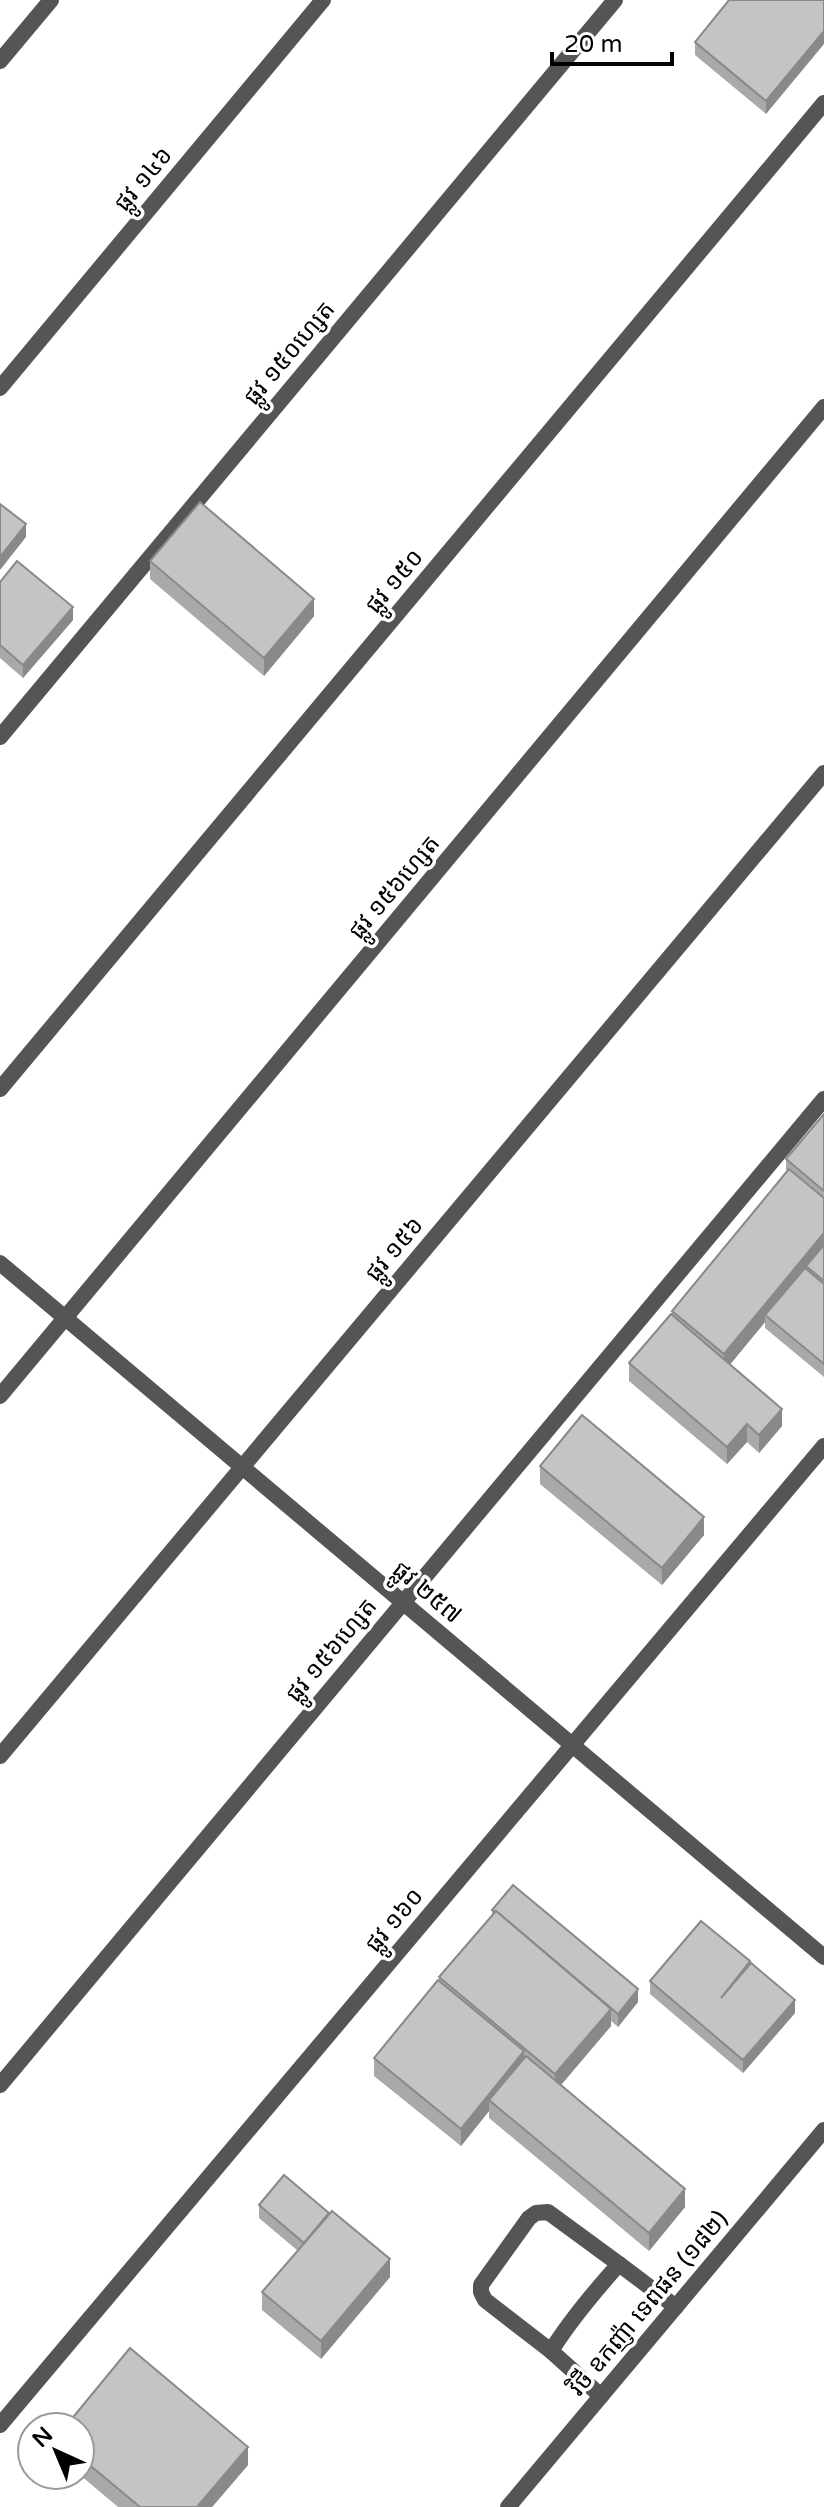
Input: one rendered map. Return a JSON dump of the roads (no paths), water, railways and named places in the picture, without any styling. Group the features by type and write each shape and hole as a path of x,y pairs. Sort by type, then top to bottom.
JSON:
{"street":[{"path":"0,61 51,0"},
{"name":"ផ្លូវ ១៤៦","path":"0,388 323,0"},
{"name":"ផ្លូវ ១៥០ហ្សេត","path":"0,737 615,0"},
{"name":"ផ្លូវ ១៥០","path":"0,1089 824,103"},
{"name":"ផ្លូវ ១៥៦ហ្សេត","path":"0,1396 824,407"},
{"name":"ផ្លូវ ១៥៦","path":"0,1756 824,773"},
{"name":"ផ្លូវ ១៥៦ហ្សេត","path":"0,2085 824,1099"},
{"name":"ផ្លូវ ២៥៧","path":"0,1263 824,1957"},
{"name":"ផ្លូវ ១៦០","path":"0,2425 824,1446"},
{"name":"វិថី ឧកញ៉ា ទេពផន (១៨២)","path":"508,2507 824,2130"},
{"path":"601,2396 551,2351 485,2300 481,2292 481,2285 529,2218 536,2213 548,2212 676,2307"},
{"path":"551,2351 567,2325 619,2264"}]}
